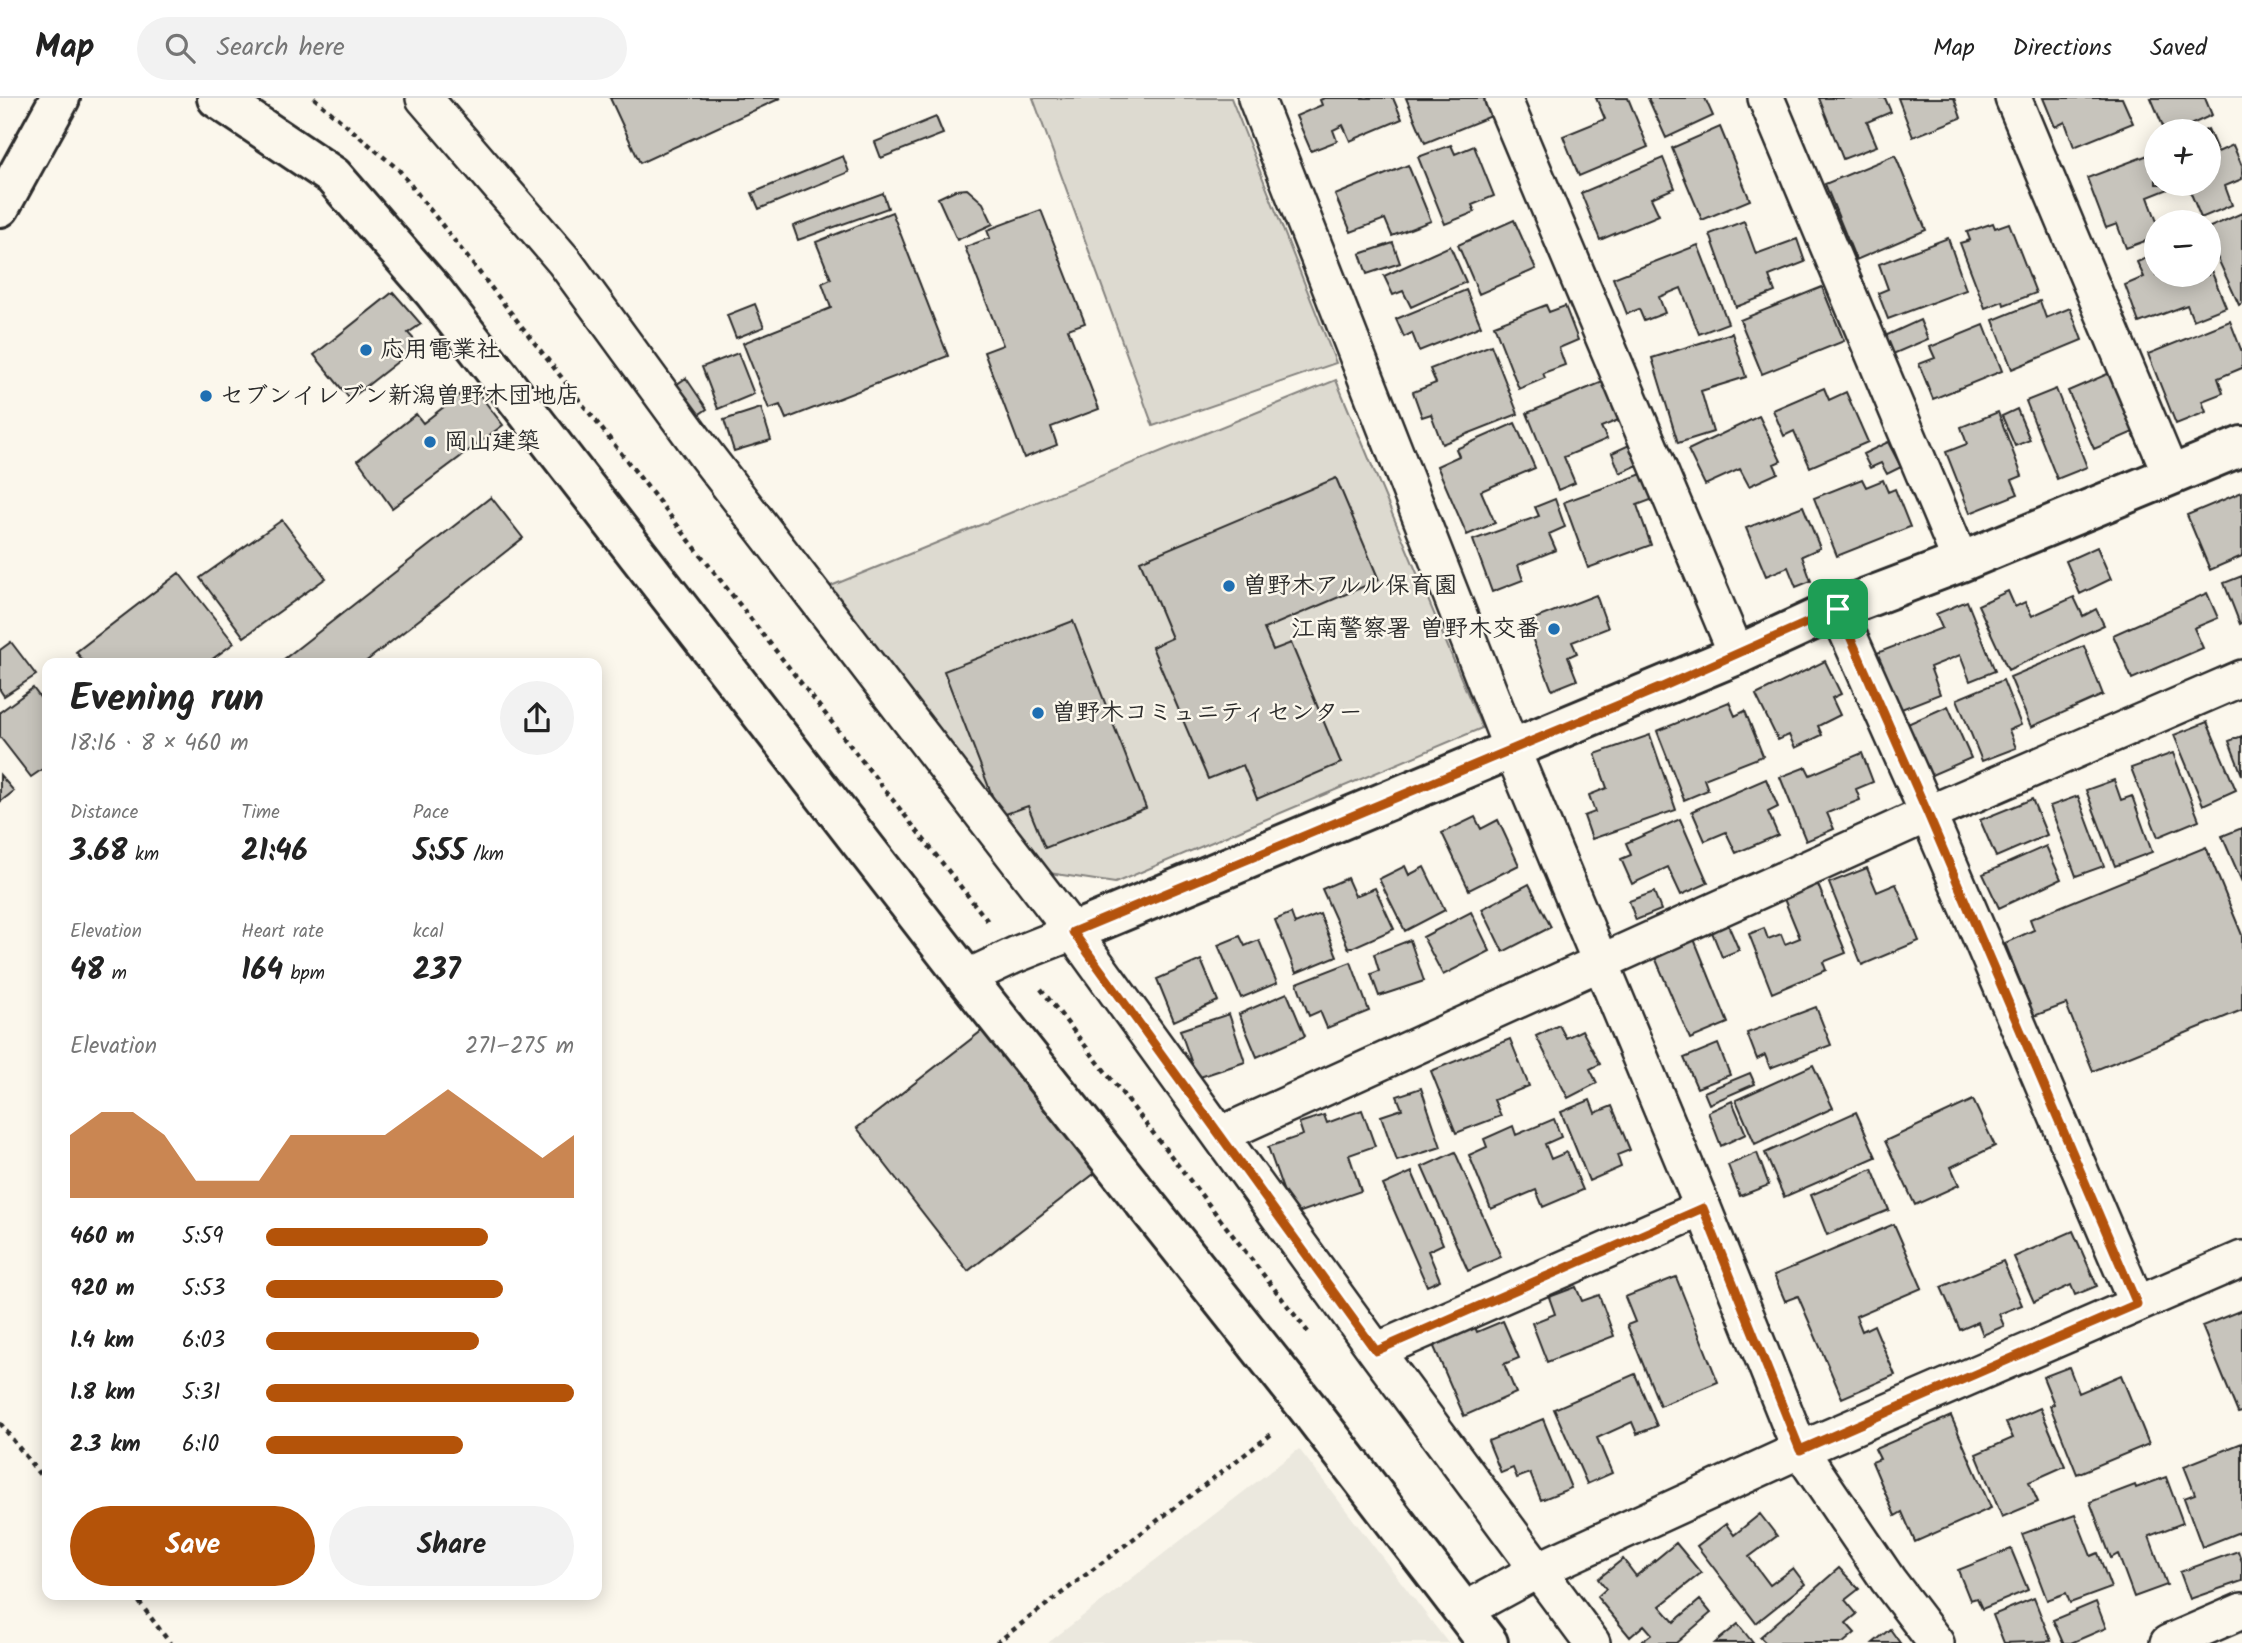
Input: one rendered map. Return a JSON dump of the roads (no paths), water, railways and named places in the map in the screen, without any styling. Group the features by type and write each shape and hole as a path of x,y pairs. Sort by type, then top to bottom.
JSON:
{"street":[{"path":"0,207 60,98"},
{"path":"217,98 333,176 434,292 966,978 1307,1407 1488,1643"},
{"path":"424,98 564,261 714,464 1073,932 1376,1351 1592,1643"},
{"path":"1256,98 1512,750 1703,1208 1800,1450 1888,1580 1936,1643"},
{"path":"1503,98 1737,655"},
{"path":"1766,98 1961,562"},
{"path":"2013,98 2171,475"},
{"path":"966,978 1015,955 1737,655 1838,609 1961,562 2242,446"},
{"path":"1838,609 2137,1304"},
{"path":"1220,1135 1928,814 2242,678"},
{"path":"1376,1351 1703,1208"},
{"path":"1463,1611 1538,1570 1800,1450 2242,1259"},
{"path":"2168,1643 2242,1611"}],"place":[{"name":"応用電業社","path":"366,350"},
{"name":"セブンイレブン新潟曽野木団地店","path":"206,396"},
{"name":"岡山建築","path":"430,442"},
{"name":"曽野木アルル保育園","path":"1229,586"},
{"name":"江南警察署 曽野木交番","path":"1554,629"},
{"name":"曽野木コミュニティセンター","path":"1038,713"}]}
